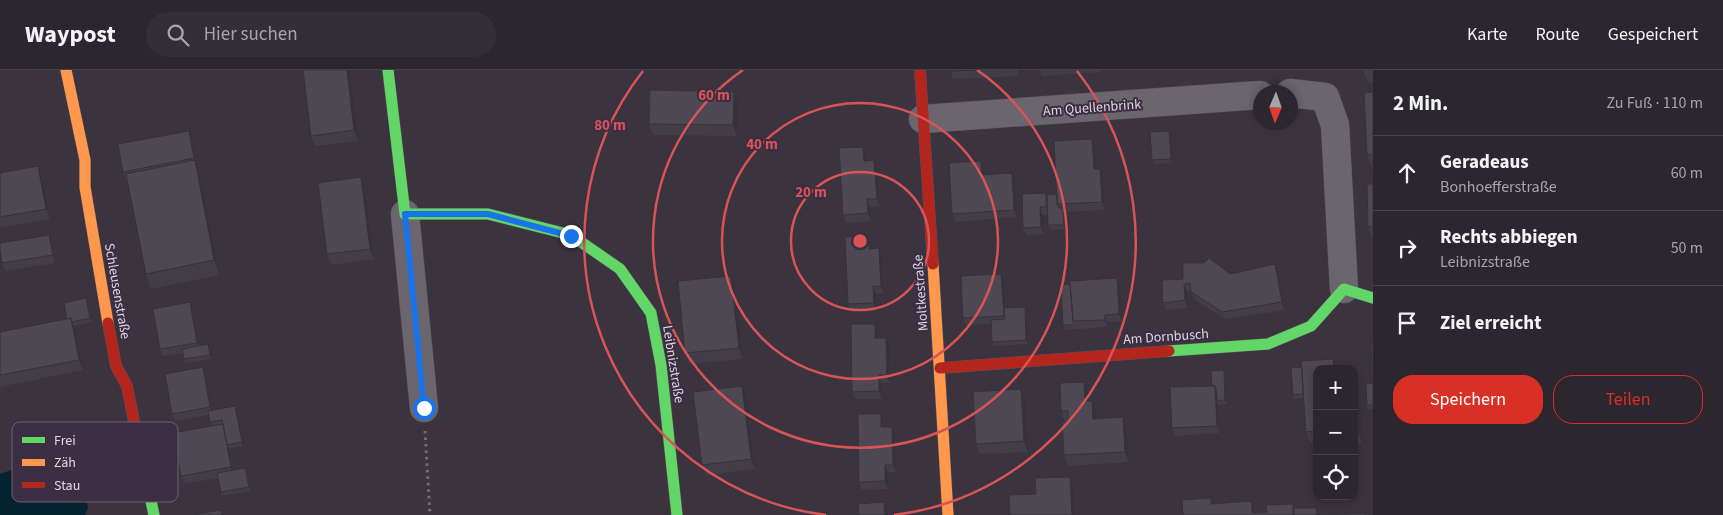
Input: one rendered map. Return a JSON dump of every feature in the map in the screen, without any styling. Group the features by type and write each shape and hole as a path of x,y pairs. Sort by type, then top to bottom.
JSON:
{"street":[{"name":"Schleusenstraße","path":"66,70 85,160 84,187 116,366 128,386 135,422"},
{"path":"388,70 405,214 424,408"},
{"name":"Moltkestraße","path":"920,70 948,515"},
{"path":"1298,93 1325,97 1335,125 1344,289 1373,298"},
{"name":"Am Quellenbrink","path":"923,119 1253,95"},
{"name":"Leibnizstraße","path":"405,214 488,214 571,236 620,270 651,313 661,365 677,515"},
{"name":"Am Dornbusch","path":"940,368 1268,344 1311,326 1344,289"},
{"name":"Schleusenstraße","path":"151,502 154,515"}],"path":[{"path":"424,408 430,515"}],"water":[{"path":"12,470 12,502 87,502 88,508 85,515 0,515 0,474"}],"building":[{"path":"303,70 347,70 354,130 311,136"},
{"path":"650,90 734,92 733,125 649,124"},
{"path":"1373,92 1373,155 1367,155 1364,93"},
{"path":"189,131 194,158 123,172 118,144"},
{"path":"1169,131 1171,159 1152,160 1150,132"},
{"path":"1092,139 1094,169 1100,169 1102,202 1057,204 1054,141"},
{"path":"863,147 864,161 874,160 877,199 867,199 868,213 843,215 839,148"},
{"path":"195,160 214,260 146,274 126,174"},
{"path":"981,161 982,175 1012,173 1014,210 952,214 949,163"},
{"path":"38,166 46,209 0,217 0,173"},
{"path":"361,177 370,249 327,254 318,183"},
{"path":"1367,184 1373,184 1373,226 1368,227"},
{"path":"1046,193 1046,207 1040,207 1041,227 1023,228 1022,194"},
{"path":"1057,194 1057,204 1059,208 1063,208 1064,225 1048,225 1047,195"},
{"path":"49,235 53,255 2,263 0,243"},
{"path":"869,236 869,249 879,248 881,286 873,286 874,303 848,304 845,237"},
{"path":"1209,258 1230,274 1275,264 1282,302 1222,312 1191,292 1190,283 1184,284 1185,300 1163,303 1162,280 1183,279 1183,263 1204,263"},
{"path":"1001,274 1004,316 963,318 961,276"},
{"path":"731,276 739,348 685,353 678,281"},
{"path":"1117,278 1119,314 1105,315 1105,320 1073,321 1070,281"},
{"path":"1070,284 1074,325 1063,325 1061,285"},
{"path":"86,298 90,318 72,322 71,318 67,319 64,303"},
{"path":"190,302 197,343 160,349 153,309"},
{"path":"1025,307 1026,340 992,342 991,320 1005,319 1004,308"},
{"path":"71,318 79,360 0,375 0,332"},
{"path":"851,324 875,324 875,338 886,338 887,375 879,375 879,391 852,392"},
{"path":"1371,343 1373,343 1373,380 1372,380"},
{"path":"208,344 210,355 184,359 182,349"},
{"path":"1333,359 1334,365 1313,365 1313,431 1306,432 1301,361"},
{"path":"203,367 210,407 172,414 165,374"},
{"path":"1302,367 1303,394 1293,395 1291,368"},
{"path":"1224,370 1225,400 1217,401 1215,386 1212,386 1211,371"},
{"path":"1084,382 1085,401 1092,401 1093,419 1123,417 1125,452 1064,455 1062,422 1068,422 1068,411 1061,411 1060,383"},
{"path":"1373,383 1373,405 1367,405 1366,384"},
{"path":"742,386 751,459 702,465 693,392"},
{"path":"1215,386 1217,426 1172,428 1170,387"},
{"path":"1021,389 1024,441 976,444 973,392"},
{"path":"235,406 242,442 227,445 222,420 210,422 208,411"},
{"path":"858,414 881,414 881,427 892,427 893,465 885,465 885,481 859,482"},
{"path":"223,424 231,467 181,476 178,460 178,432"},
{"path":"245,468 249,487 221,492 217,473"},
{"path":"1070,477 1072,515 1010,515 1009,495 1036,494 1035,478"},
{"path":"1211,498 1211,504 1252,501 1252,513 1267,512 1266,505 1293,504 1293,515 1183,515 1182,500"},
{"path":"884,502 885,515 859,515 858,504"},
{"path":"1294,508 1316,508 1317,515 1294,515"},
{"path":"221,510 222,515 191,515"},
{"path":"1365,513 1365,515 1316,515"}],"traffic: fast":[{"path":"388,70 405,214 488,214 571,235 620,269 651,313 661,365 677,515"},
{"path":"1169,351 1268,344 1311,326 1344,289 1373,298"},
{"path":"151,502 154,515"}],"traffic: slow":[{"path":"66,70 85,160 85,187 108,323"},
{"path":"933,264 948,515"}],"traffic: jam":[{"path":"920,70 933,264"},
{"path":"108,323 116,366 127,386 134,422"},
{"path":"940,368 1169,351"}],"route":[{"path":"424,408 405,214 488,214 571,236"}]}
